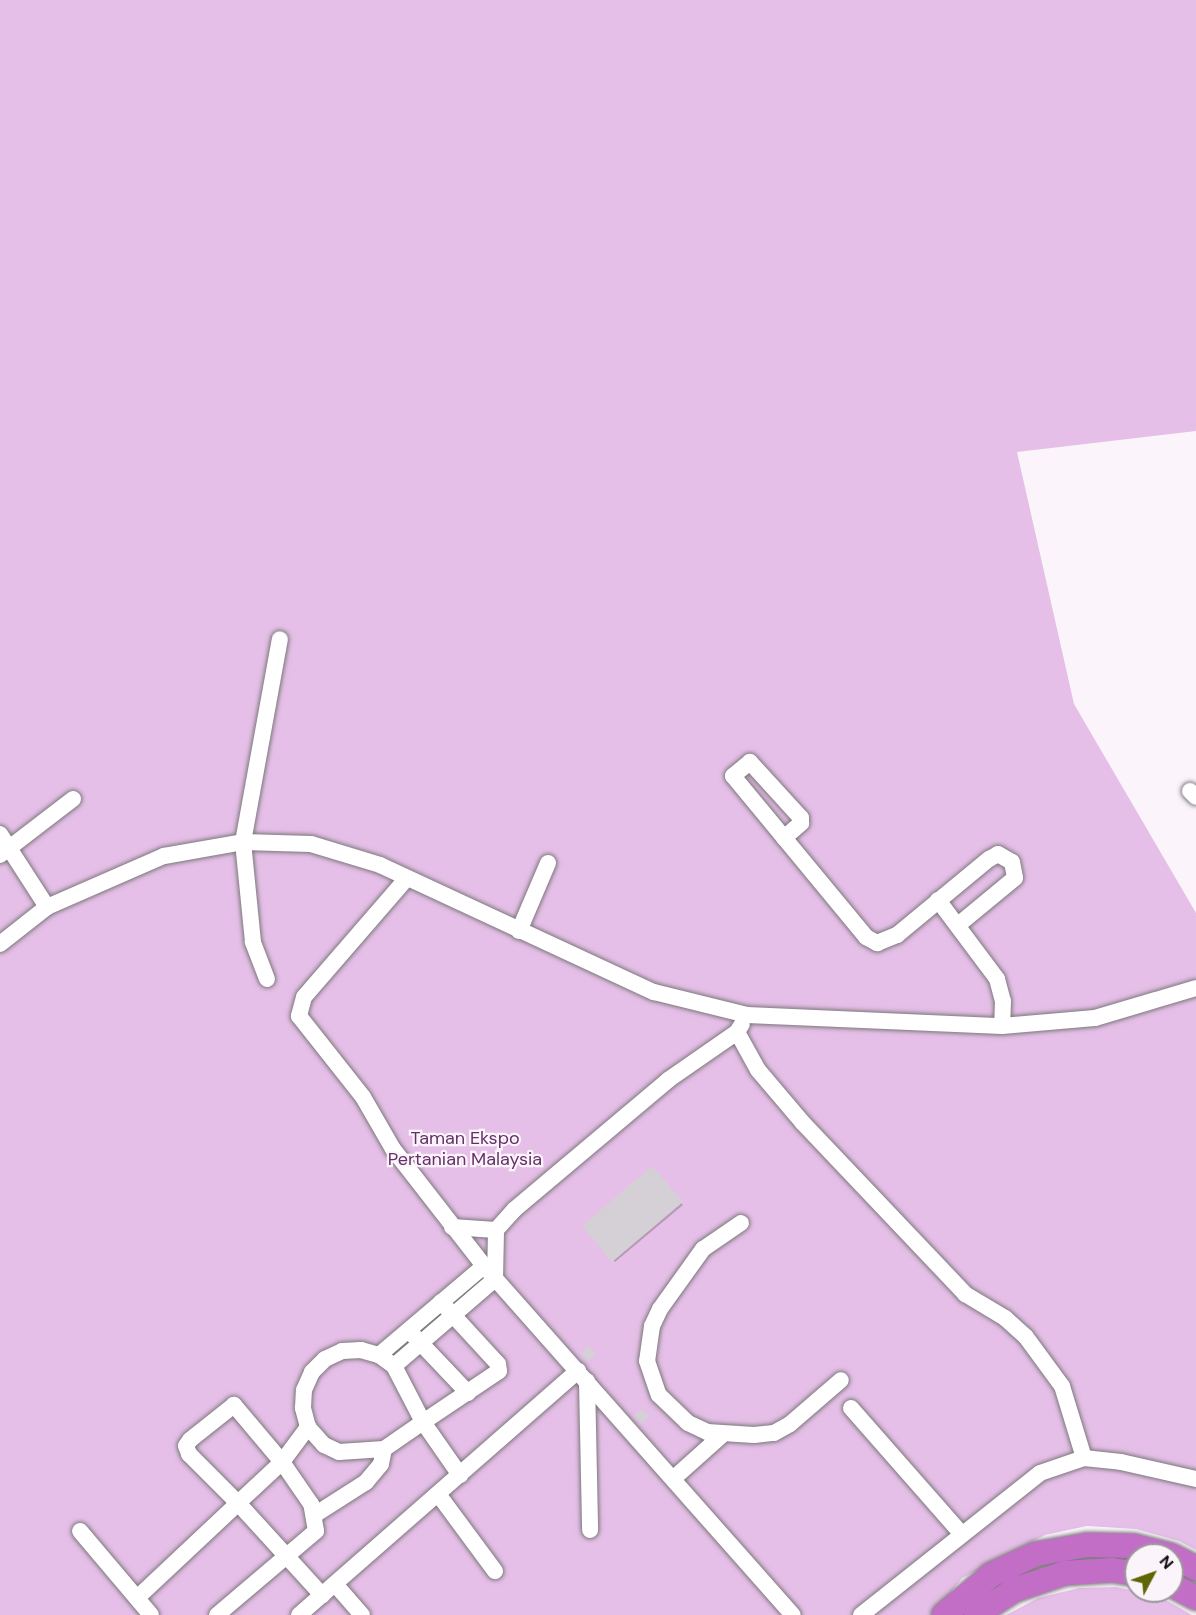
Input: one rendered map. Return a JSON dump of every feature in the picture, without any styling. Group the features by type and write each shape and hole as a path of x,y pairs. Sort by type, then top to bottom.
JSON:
{"highway":[{"path":"944,1615 991,1575 1036,1554 1098,1545 1124,1546"},
{"path":"976,1615 1014,1590 1065,1573 1112,1570 1124,1572"}],"street":[{"path":"267,979 253,942 243,842 280,639"},
{"path":"784,838 801,823 801,818 753,762 733,776 784,838 866,937 877,942 889,940 989,859 998,855 1012,862 1016,870 1011,883 958,925"},
{"path":"5,852 73,799"},
{"path":"0,834 5,852 47,907"},
{"path":"0,944 47,907 164,856 243,842 311,844 407,878 654,992 747,1016 1002,1026 1095,1018 1196,988"},
{"path":"519,931 548,863"},
{"path":"407,878 304,997 299,1016 363,1097 393,1149 452,1227 490,1273 793,1615"},
{"path":"939,900 997,980 1003,1001 1002,1026"},
{"path":"0,936 17,929"},
{"path":"379,1355 409,1330 447,1309 490,1273 496,1230 588,1145 669,1080 737,1032 747,1016"},
{"path":"737,1032 758,1070 819,1140 965,1294 1005,1318 1026,1337 1062,1386 1084,1458"},
{"path":"741,1223 703,1249 684,1270 660,1309 648,1342 647,1361 659,1395 688,1423 721,1436 774,1433 841,1380"},
{"path":"452,1227 496,1230"},
{"path":"394,1366 420,1343 447,1309"},
{"path":"447,1309 498,1364 499,1371 494,1376 423,1422 384,1449 339,1452 324,1445 308,1426 303,1408 304,1389 312,1372 325,1359 342,1351 361,1350 379,1355 394,1366 423,1422 460,1475"},
{"path":"409,1330 468,1393"},
{"path":"299,1615 460,1475 582,1376"},
{"path":"582,1376 590,1530"},
{"path":"217,1615 288,1557 316,1531 316,1514 282,1462 234,1405 190,1440 186,1446 189,1454 288,1557 362,1615"},
{"path":"851,1408 961,1533"},
{"path":"137,1598 282,1462 308,1426"},
{"path":"674,1478 721,1436"},
{"path":"316,1514 366,1482 381,1464 384,1449"},
{"path":"861,1615 961,1533 1040,1473 1084,1458 1121,1462 1196,1479"},
{"path":"438,1494 495,1571"},
{"path":"80,1531 151,1615"}],"green space":[{"name":"Taman Ekspo Pertanian Malaysia","path":"0,0 1196,0 1196,431 1017,452 1074,704 1196,913 1196,1550 1179,1541 1136,1529 1087,1526 1045,1535 962,1578 933,1615 0,1615"},
{"path":"1079,1588 1124,1589 1124,1603 1171,1603 1192,1615 1006,1615 1038,1598"}],"building":[{"path":"652,1166 683,1202 612,1262 582,1226"},
{"path":"589,1346 596,1355 588,1361 581,1353"},
{"path":"642,1409 649,1417 641,1424 634,1416"}]}
